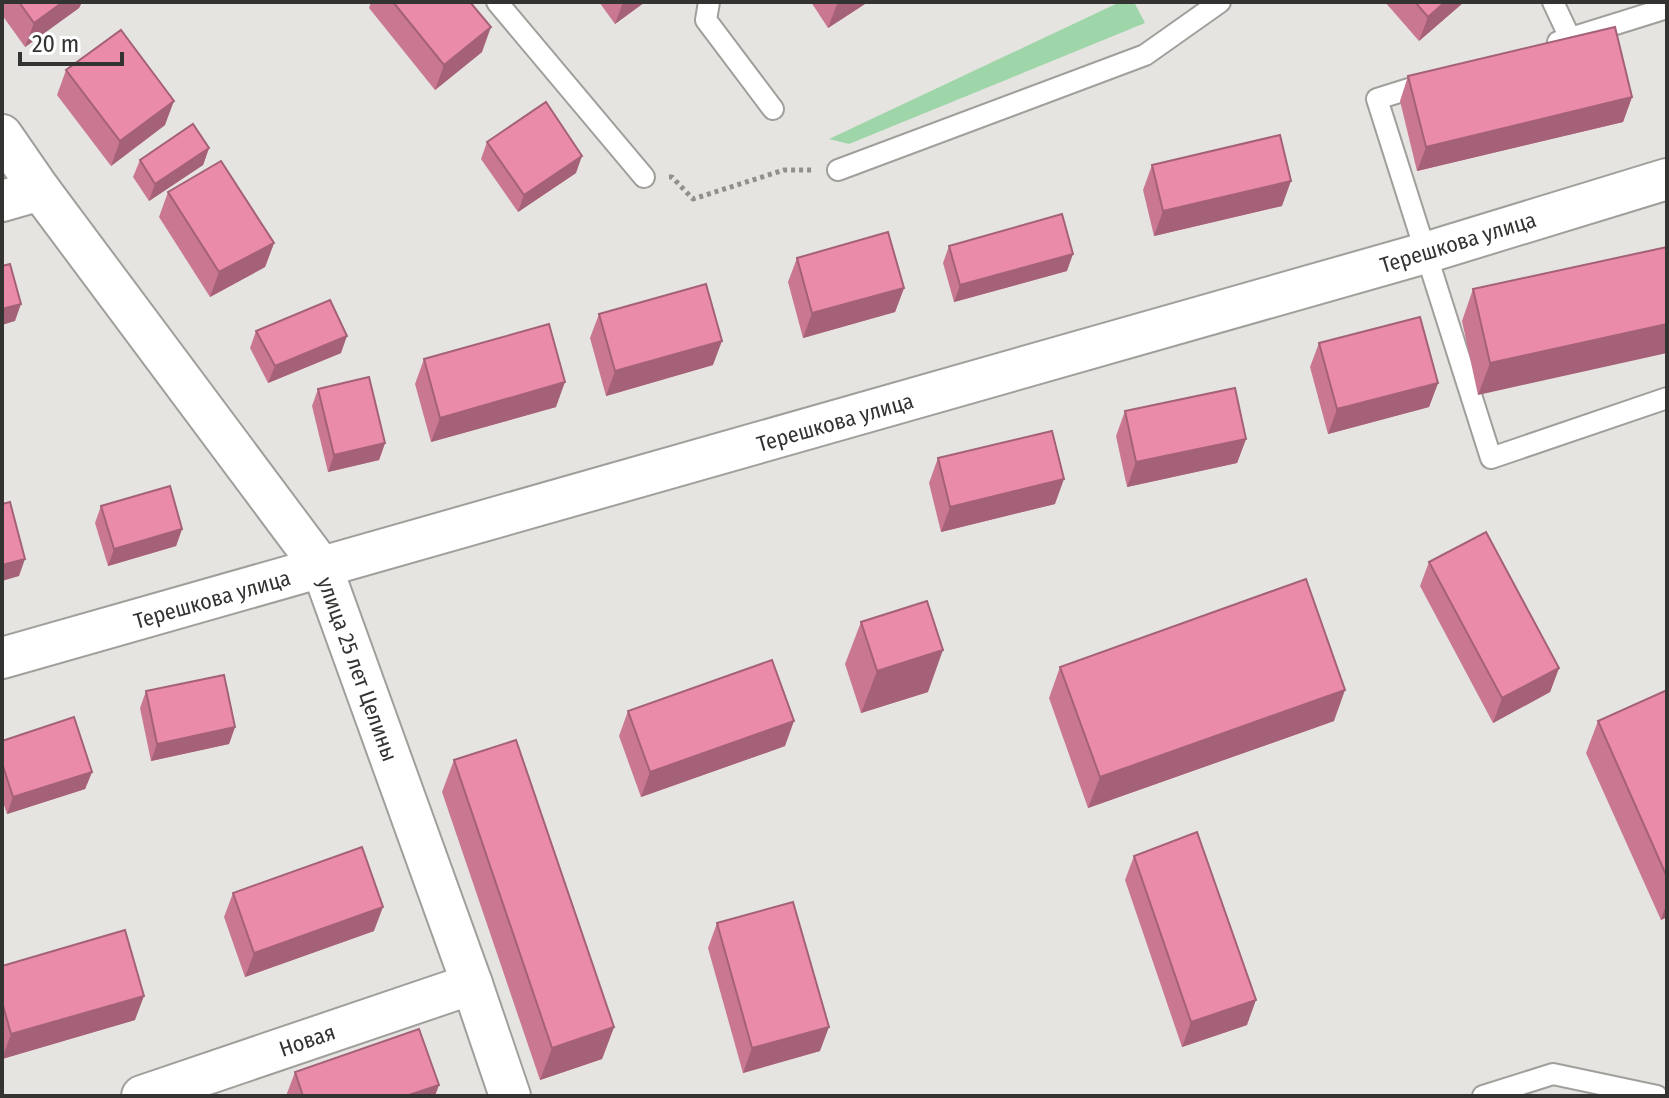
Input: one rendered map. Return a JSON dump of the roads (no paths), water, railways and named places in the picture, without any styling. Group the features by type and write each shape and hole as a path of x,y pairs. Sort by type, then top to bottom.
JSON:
{"street":[{"name":"улица 25 лет Целины","path":"2,135 322,568 510,1096"},
{"name":"Терешкова улица","path":"2,658 1425,253 1667,179"},
{"path":"2,201 40,190"},
{"name":"Новая","path":"142,1096 472,984"}],"lane":[{"path":"497,2 644,177"},
{"path":"709,2 706,20 773,109"},
{"path":"838,170 1145,55 1220,2"},
{"path":"1553,2 1570,38"},
{"path":"1541,48 1667,8"},
{"path":"1451,76 1377,99 1491,458 1667,398"},
{"path":"1483,1096 1553,1074 1657,1096"}]}
